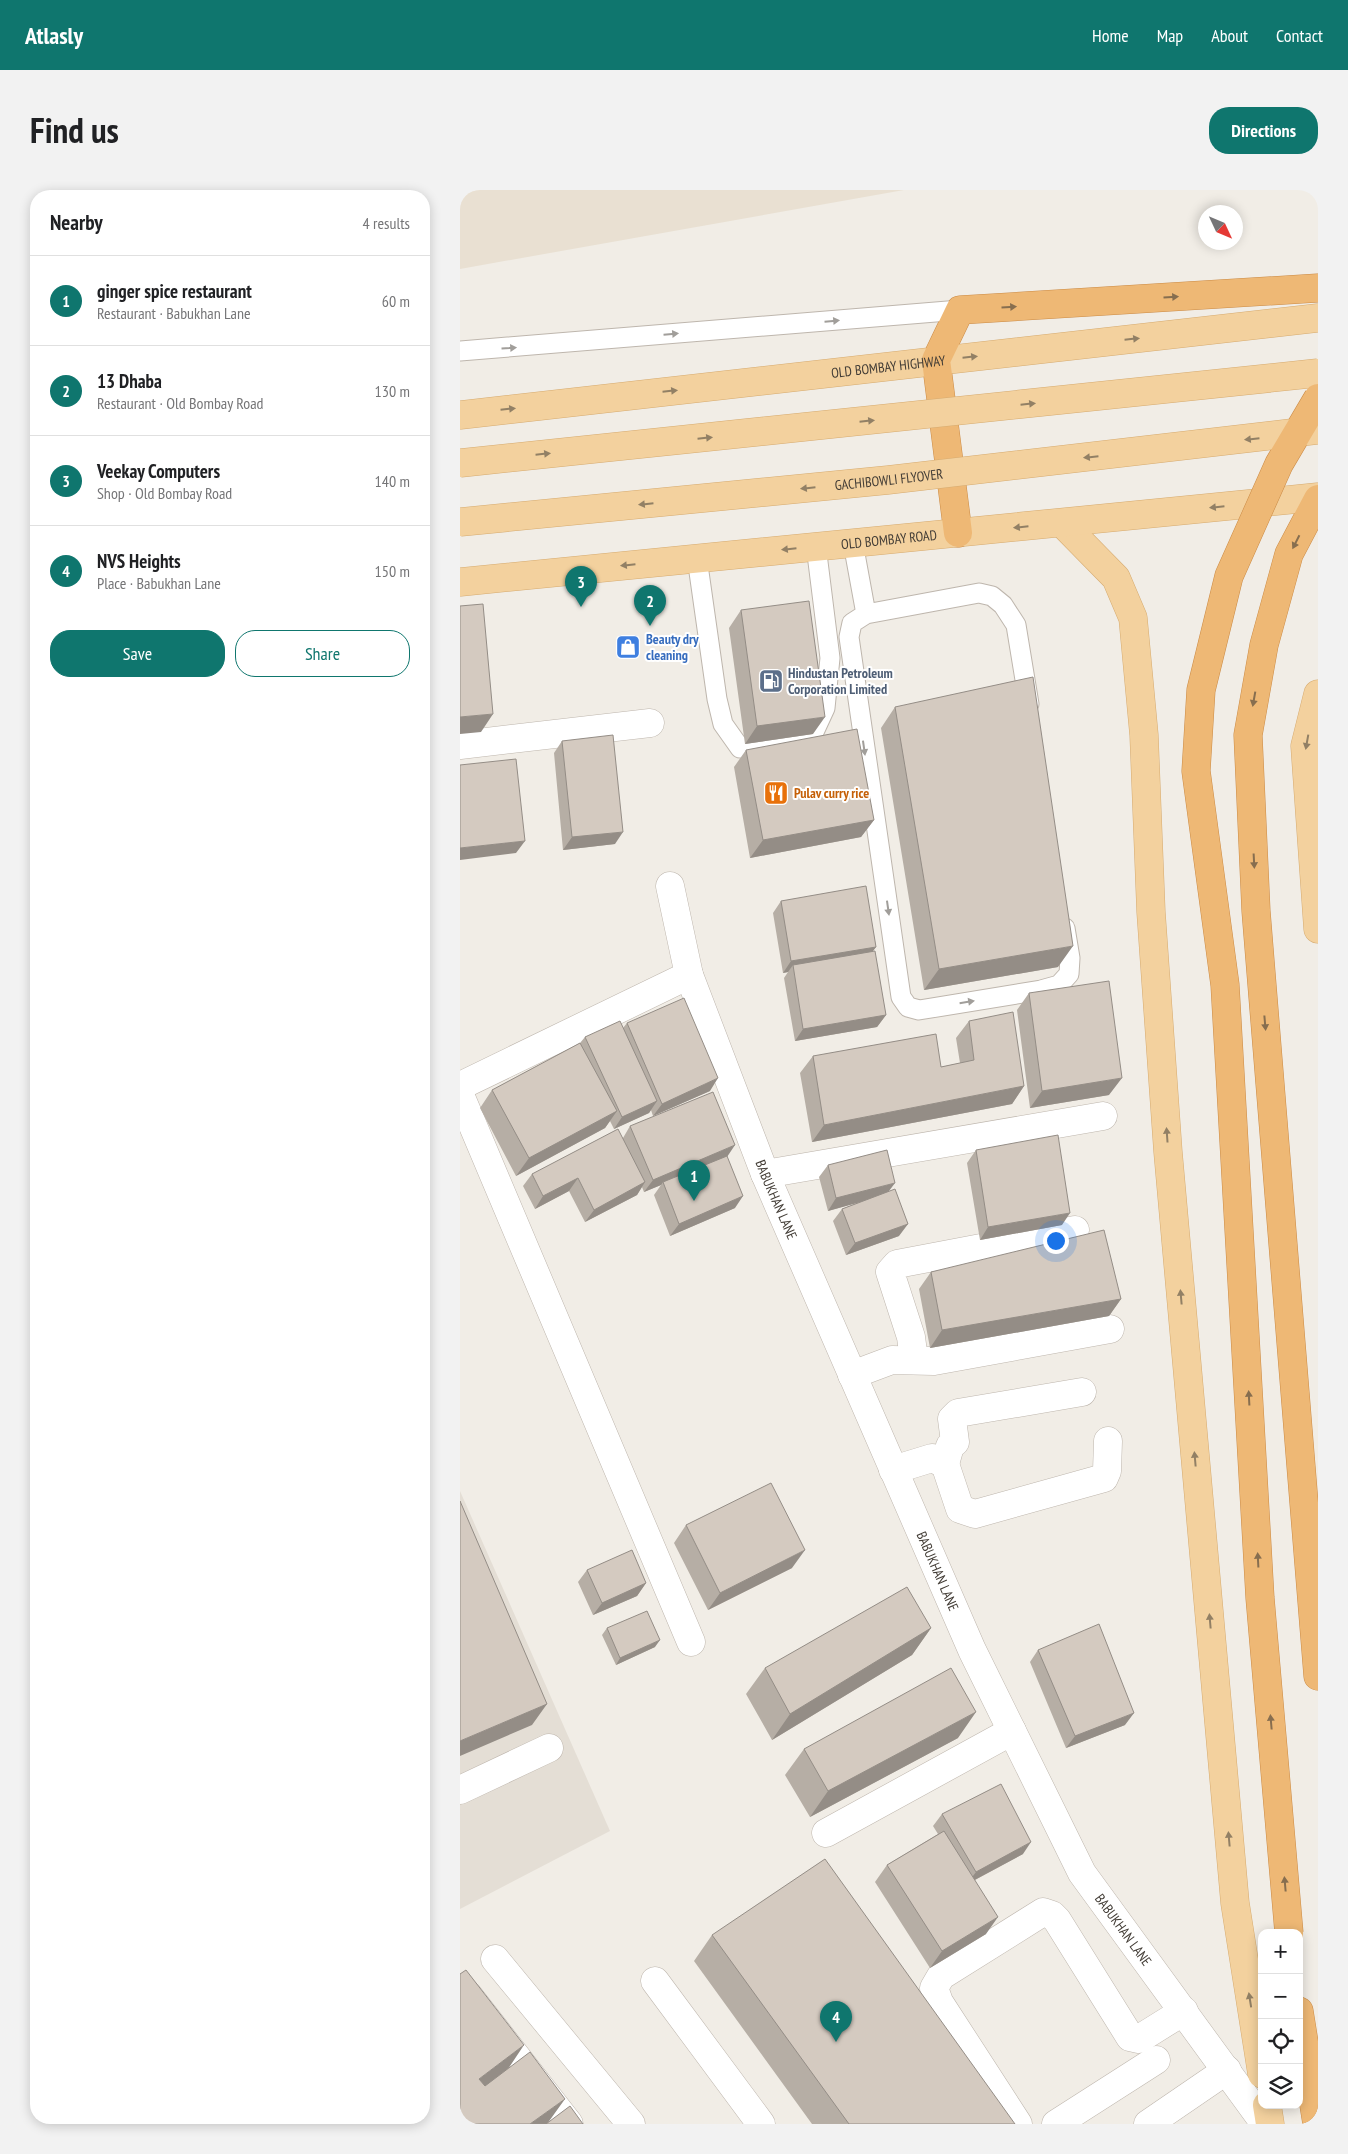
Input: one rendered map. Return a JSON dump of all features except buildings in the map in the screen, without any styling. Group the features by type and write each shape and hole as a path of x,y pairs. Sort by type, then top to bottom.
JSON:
{"highway":[{"path":"958,533 936,360 960,310 1318,288"},
{"path":"1289,1929 1260,1598 1225,985 1196,771 1201,690 1229,576 1279,464 1318,398"},
{"path":"1318,498 1289,554 1264,645 1248,735 1256,910 1318,1676"},
{"path":"1300,2019 1317,2124"}],"main road":[{"name":"OLD BOMBAY HIGHWAY","path":"460,415 1318,318"},
{"path":"460,463 1318,372"},
{"name":"GACHIBOWLI FLYOVER","path":"460,522 898,479 1318,430"},
{"name":"OLD BOMBAY ROAD","path":"460,582 1318,498"},
{"path":"1062,522 1116,578 1133,618 1144,735 1151,912 1168,1152 1236,1903 1260,2064"},
{"path":"1318,694 1305,746 1318,929"},
{"path":"1268,2109 1270,2124"}],"street":[{"path":"460,745 650,723"},
{"name":"BABUKHAN LANE","path":"670,886 689,975 765,1174 972,1650 1082,1873 1265,2124"},
{"path":"460,1086 689,975"},
{"path":"460,1096 691,1642"},
{"path":"765,1174 1103,1116"},
{"path":"914,1360 911,1337 890,1272 897,1264 1074,1230"},
{"path":"852,1374 892,1360 934,1361 1110,1329"},
{"path":"1082,1392 958,1413 952,1419 955,1442 950,1446 945,1464 960,1509 974,1514 1104,1478 1107,1471 1108,1441"},
{"path":"893,1470 932,1458 945,1464"},
{"path":"826,1833 1012,1731"},
{"path":"460,1790 549,1748"},
{"path":"1018,2124 939,2002 934,1988 941,1976 1043,1912 1052,1915 1057,1920 1130,2037 1139,2039 1184,2011"},
{"path":"495,1959 631,2124"},
{"path":"655,1981 761,2124"},
{"path":"460,1990 468,1994 569,2124"},
{"path":"1056,2124 1156,2060"},
{"path":"1148,2124 1227,2070"}],"lane":[{"path":"460,351 960,310"},
{"path":"853,543 866,614"},
{"path":"697,558 717,698 723,724 740,748 778,744 813,734 825,708 830,658 816,546"},
{"path":"1032,723 1016,625 1003,605 992,596 979,593 866,614 852,623 848,637 901,997 908,1008 919,1010 1041,990 1059,985 1069,974 1070,966 1062,909"}],"shaded area":[{"path":"460,190 904,190 460,269"},
{"path":"460,1491 610,1831 460,1909"}],"place":[{"name":"Veekay Computers","path":"581,607"},
{"name":"13 Dhaba","path":"650,626"},
{"name":"Beauty dry cleaning","path":"628,647"},
{"name":"Hindustan Petroleum Corporation Limited","path":"771,681"},
{"name":"Pulav curry rice","path":"776,793"},
{"name":"ginger spice restaurant","path":"694,1201"},
{"name":"NVS Heights","path":"836,2042"}]}
